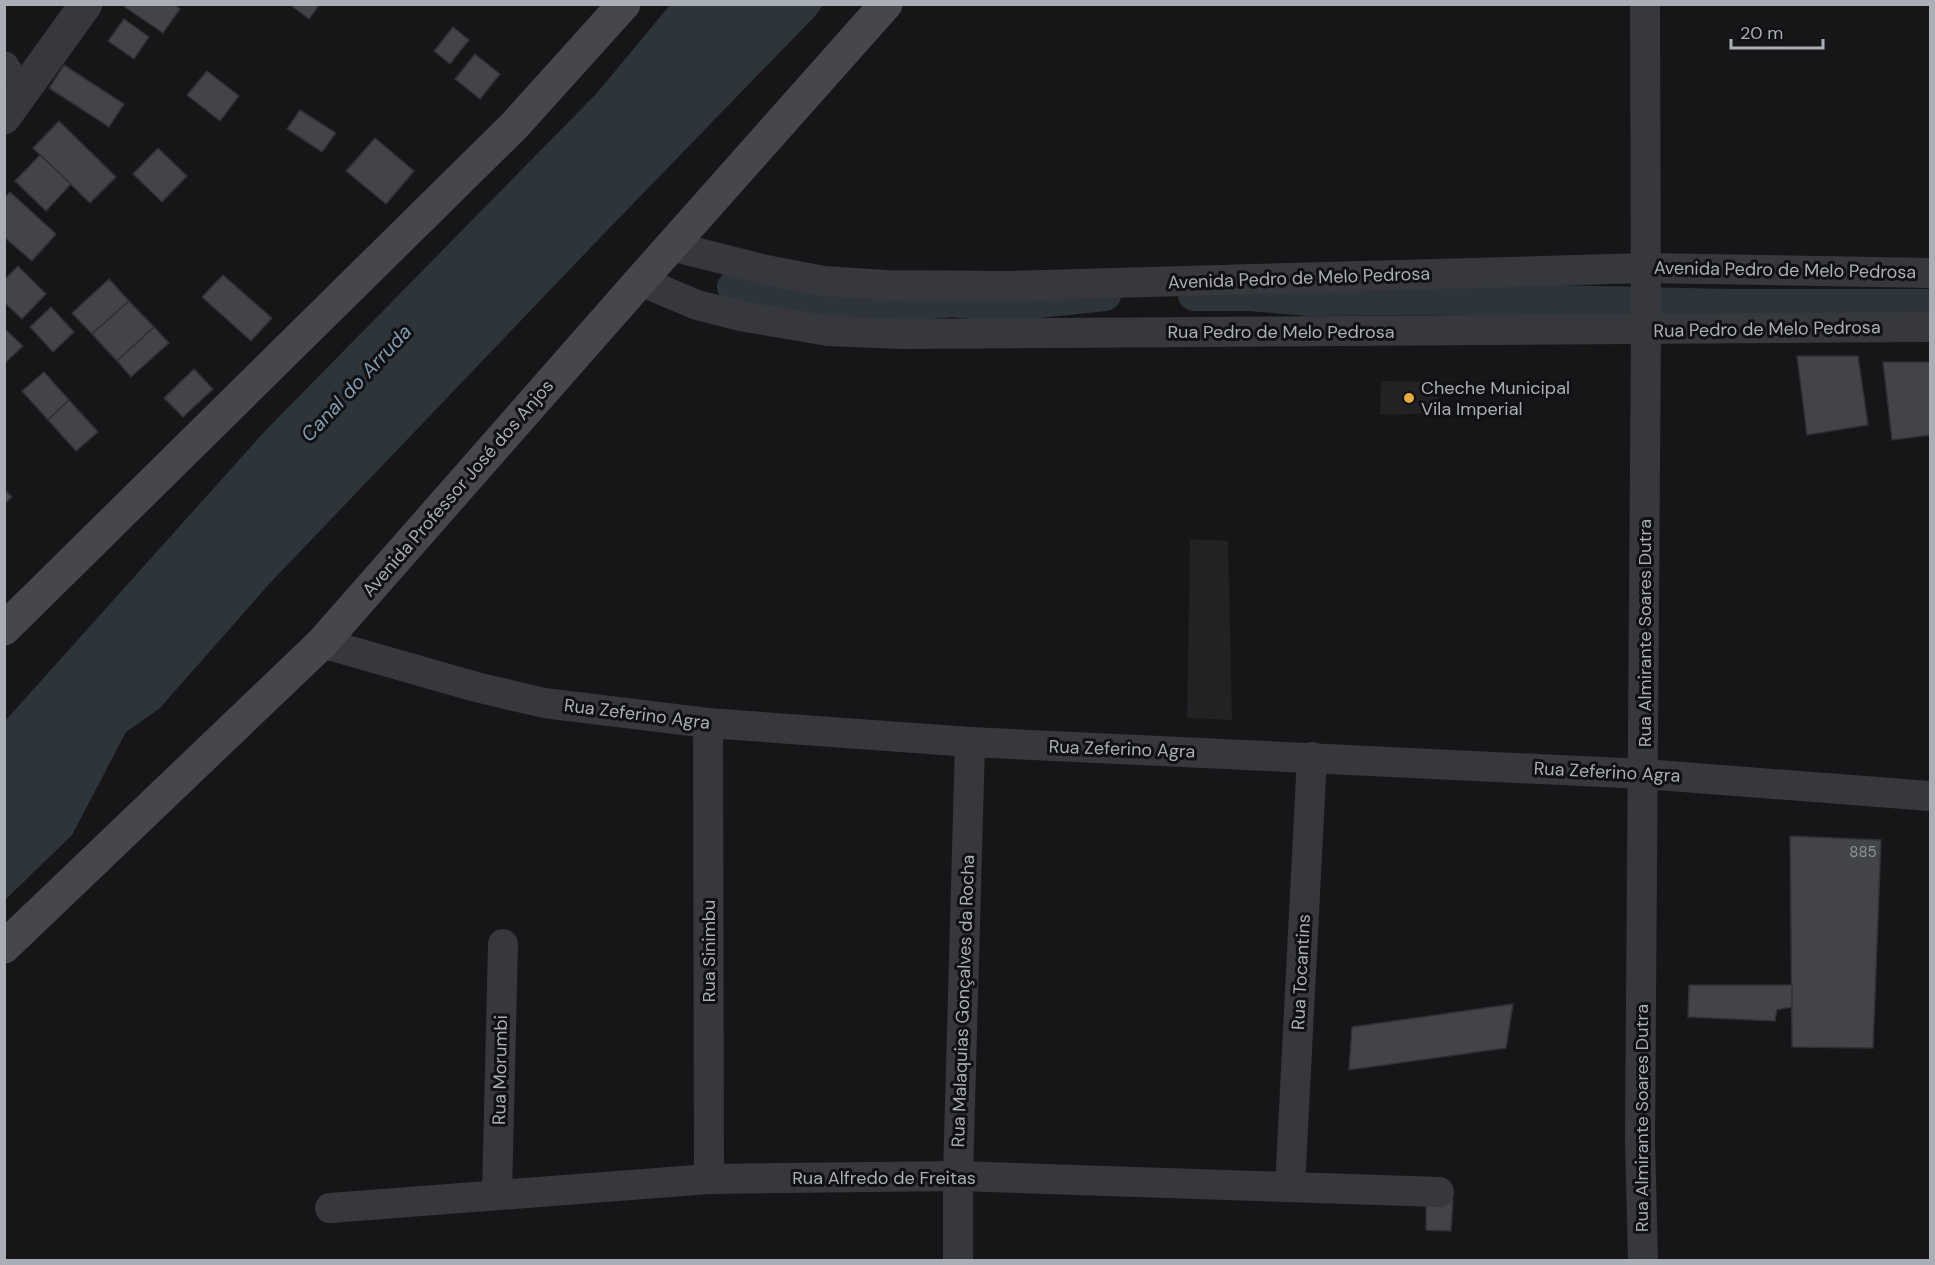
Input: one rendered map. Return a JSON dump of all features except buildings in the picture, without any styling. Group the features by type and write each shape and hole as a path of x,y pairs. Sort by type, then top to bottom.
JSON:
{"main road":[{"path":"4,629 515,125 624,4"},
{"name":"Avenida Professor José dos Anjos","path":"4,947 322,643 886,4"}],"street":[{"path":"13,107 86,4"},
{"name":"Rua Almirante Soares Dutra","path":"1643,1260 1640,1128 1644,774 1645,4"},
{"path":"4,66 13,107"},
{"name":"Avenida Pedro de Melo Pedrosa","path":"671,246 766,270 824,281 886,285 1009,285 1646,272 1930,273"},
{"name":"Rua Pedro de Melo Pedrosa","path":"640,281 708,308 740,316 828,331 902,334 1646,324 1930,327"},
{"name":"Rua Zeferino Agra","path":"322,643 476,687 544,703 708,723 970,742 1644,774 1930,796"},
{"name":"Rua Sinimbu","path":"708,723 709,1179"},
{"name":"Rua Malaquias Gonçalves da Rocha","path":"958,1260 958,1176 970,742"},
{"name":"Rua Tocantins","path":"1290,1187 1312,757"},
{"name":"Rua Morumbi","path":"497,1195 503,944"},
{"name":"Rua Alfredo de Freitas","path":"330,1208 709,1179 958,1176 1439,1192"}],"shaded area":[{"name":"Cheche Municipal Vila Imperial","path":"1381,381 1433,382 1443,413 1380,415"},
{"path":"1190,539 1228,541 1232,720 1187,718"}],"water":[{"name":"Canal do Arruda","path":"670,5 823,5 815,16 271,582 159,709 126,732 72,835 5,900 5,721 265,431 597,93"}],"waterway":[{"path":"733,287 806,309 861,310 952,301 1001,306 1105,295"},
{"path":"1194,295 1249,295 1309,300 1470,299 1728,305 1930,305"}],"place":[{"name":"Cheche Municipal Vila Imperial","path":"1409,398"}]}
